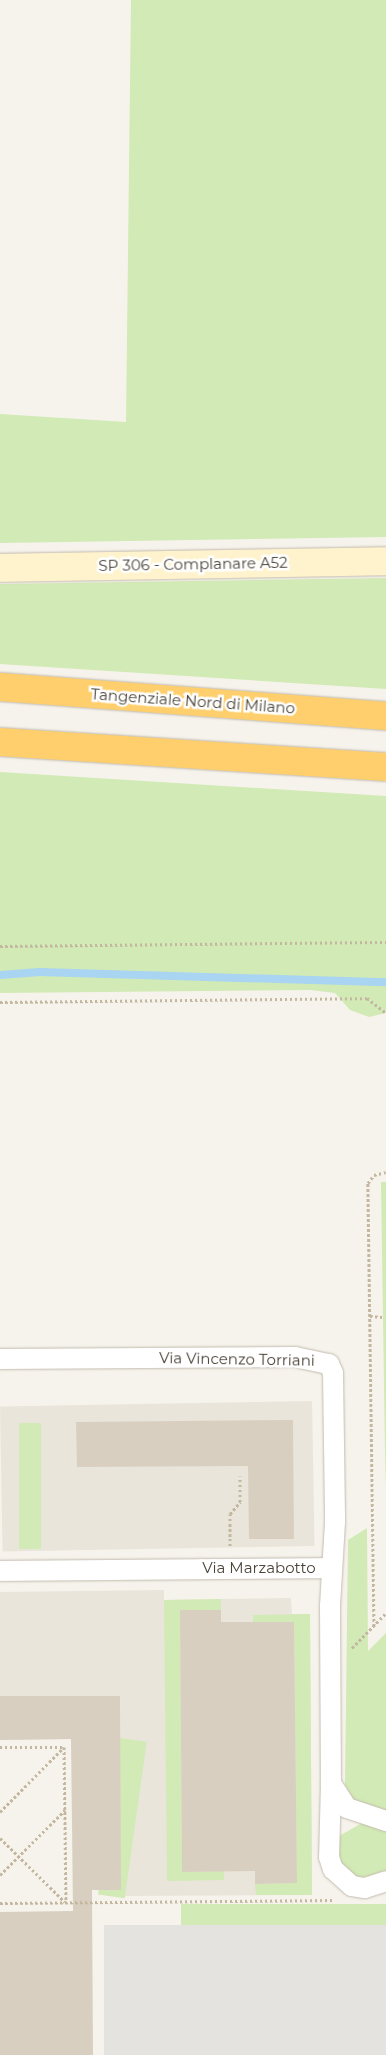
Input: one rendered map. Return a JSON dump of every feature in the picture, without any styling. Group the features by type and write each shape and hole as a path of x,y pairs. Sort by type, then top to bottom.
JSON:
{"highway":[{"name":"Tangenziale Nord di Milano","path":"0,687 386,716"},
{"path":"0,742 386,767"}],"main road":[{"name":"SP 306 - Complanare A52","path":"0,568 386,561"}],"street":[{"name":"Via Vincenzo Torriani","path":"0,1359 300,1357 324,1361 334,1372 332,1568"},
{"name":"Via Marzabotto","path":"0,1570 332,1568 329,1857 333,1869 352,1886 365,1888 386,1882"},
{"path":"331,1783 347,1808 386,1821"}],"path":[{"path":"0,946 386,942"},
{"path":"0,1002 367,998 386,1013"},
{"path":"374,1626 368,1183 386,1172"},
{"path":"370,1316 382,1317"},
{"path":"230,1550 230,1514 240,1502 240,1476"},
{"path":"330,1653 347,1653 386,1613"},
{"path":"0,1747 64,1746"},
{"path":"64,1746 66,1902"},
{"path":"0,1812 64,1746"},
{"path":"0,1875 65,1810"},
{"path":"0,1838 66,1902"},
{"path":"1,1902 347,1900"}],"shaded area":[{"path":"312,1401 315,1546 3,1551 0,1406"},
{"path":"164,1590 164,1600 291,1598 292,1614 310,1614 312,1895 121,1896 71,1739 0,1740 0,1592"},
{"path":"104,1925 386,1925 386,2055 104,2055"}],"green space":[{"path":"131,0 386,0 386,537 0,543 0,414 126,422"},
{"path":"386,578 386,689 0,664 0,584"},
{"path":"0,772 386,796 386,1013 369,1017 350,1010 335,993 310,990 0,993"},
{"path":"381,1182 386,1182 386,1491 385,1452"},
{"path":"19,1423 41,1423 41,1549 19,1549"},
{"path":"367,1528 368,1651 386,1633 386,1813 355,1803 345,1785 348,1540"},
{"path":"221,1599 221,1610 180,1611 182,1872 224,1871 224,1880 167,1881 164,1600"},
{"path":"310,1614 312,1895 256,1895 255,1884 297,1883 294,1622 253,1622 253,1615"},
{"path":"120,1738 147,1742 125,1898 98,1894"},
{"path":"364,1822 386,1831 386,1872 376,1879 355,1879 339,1866 339,1836"},
{"path":"181,1904 386,1904 386,1925 181,1925"}],"building":[{"path":"293,1420 294,1539 249,1539 248,1466 77,1467 76,1422"},
{"path":"180,1610 221,1610 221,1622 294,1622 297,1883 255,1884 255,1871 182,1872"},
{"path":"0,1696 120,1696 121,1890 92,1890 93,2055 0,2055 0,1912 73,1911 71,1739 0,1740"}],"waterway":[{"path":"0,975 40,972 386,982"}]}
